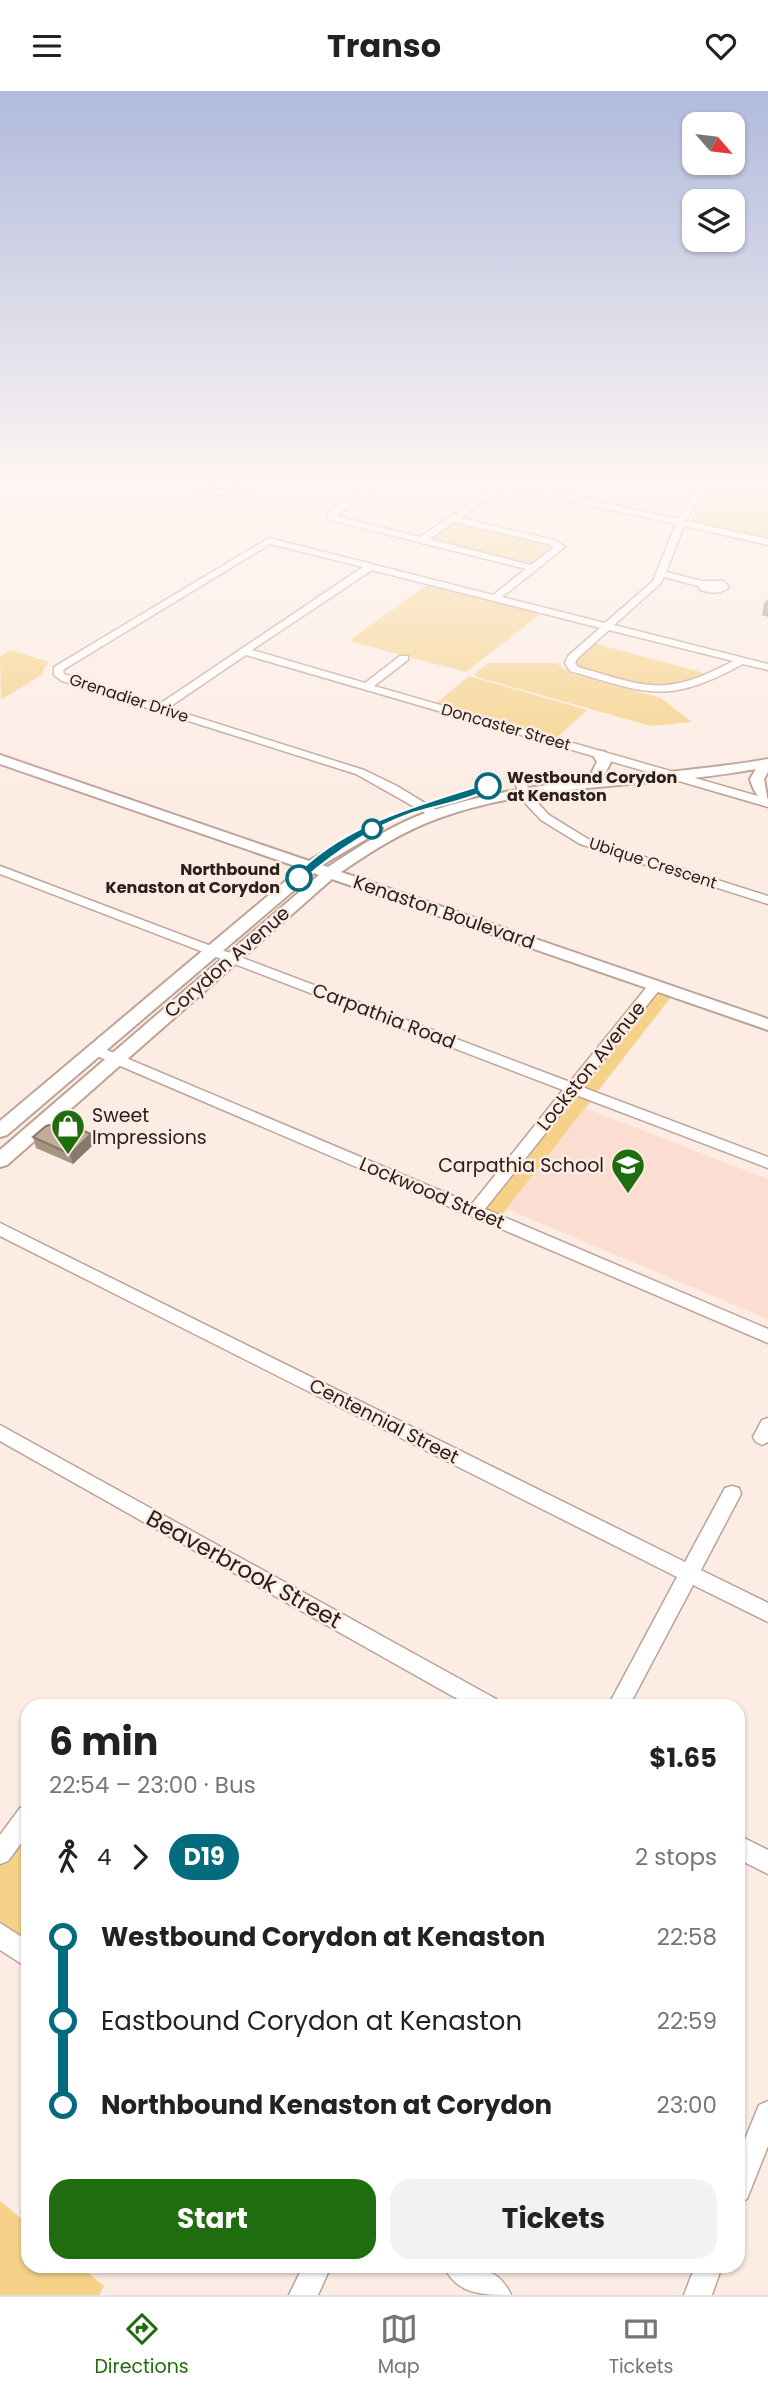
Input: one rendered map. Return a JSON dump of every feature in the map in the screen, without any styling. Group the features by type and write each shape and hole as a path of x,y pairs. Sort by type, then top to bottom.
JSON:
{"main road":[{"name":"Kenaston Boulevard","path":"0,747 768,1025"},
{"path":"599,772 604,762 600,755"},
{"name":"Kenaston Boulevard","path":"0,759 768,1012"},
{"path":"767,759 757,779 760,790 768,801"},
{"name":"Corydon Avenue","path":"522,786 618,776 649,769 711,769 767,759"},
{"name":"Corydon Avenue","path":"0,1160 232,958 351,840 428,810 522,786 599,772 618,776 684,779 711,769"},
{"name":"Corydon Avenue","path":"0,1131 214,950 326,865"}],"street":[{"name":"Grenadier Drive","path":"190,589 58,669 59,675 360,772 428,810"},
{"path":"160,708 337,589"},
{"path":"462,589 768,667"},
{"path":"495,597 506,589"},
{"path":"649,589 572,658 570,663 574,669 650,689 665,690 708,679 741,661"},
{"name":"Doncaster Street","path":"243,651 768,801"},
{"path":"366,687 404,658"},
{"name":"Ubique Crescent","path":"522,786 543,815 581,839 606,850 768,900"},
{"name":"Carpathia Road","path":"0,870 768,1163"},
{"name":"Lockston Avenue","path":"475,1211 655,986"},
{"name":"Lockwood Street","path":"95,1050 768,1336"},
{"name":"Centennial Street","path":"0,1229 768,1613"},
{"name":"Beaverbrook Street","path":"0,1432 477,1699"},
{"path":"622,1699 732,1494"},
{"path":"0,1853 21,1825"},
{"path":"745,1850 768,1863"},
{"path":"0,1935 21,1951"},
{"path":"745,2172 768,2114"},
{"path":"303,2295 314,2273"},
{"path":"467,2273 498,2295"},
{"path":"698,2295 706,2273"}],"shaded area":[{"path":"422,589 443,589 535,611 539,615 466,672 352,642 353,638"},
{"path":"589,642 715,675 665,690 574,669 572,658"},
{"path":"10,650 49,662 43,674 1,700 0,656"},
{"path":"488,663 556,663 572,674 661,698 692,722 651,726 474,674"},
{"path":"469,676 587,710 553,741 433,706"},
{"path":"655,986 674,993 497,1221 475,1211"},
{"name":"Carpathia School","path":"572,1088 594,1097 587,1109 768,1179 768,1319 509,1210 497,1221"},
{"path":"21,1825 21,1951 0,1935 0,1853"},
{"path":"0,2201 21,2218 21,2273 88,2273 104,2286 99,2295 0,2295"}],"building":[{"path":"63,1122 91,1134 70,1154 33,1137 46,1126"}],"bus line":[{"name":"D19","path":"299,878 322,858 403,813 421,805 488,786"}],"place":[{"name":"Westbound Corydon at Kenaston","path":"488,786"},
{"name":"Northbound Kenaston at Corydon","path":"299,878"},
{"name":"Sweet Impressions","path":"68,1156"},
{"name":"Carpathia School","path":"628,1195"}]}
